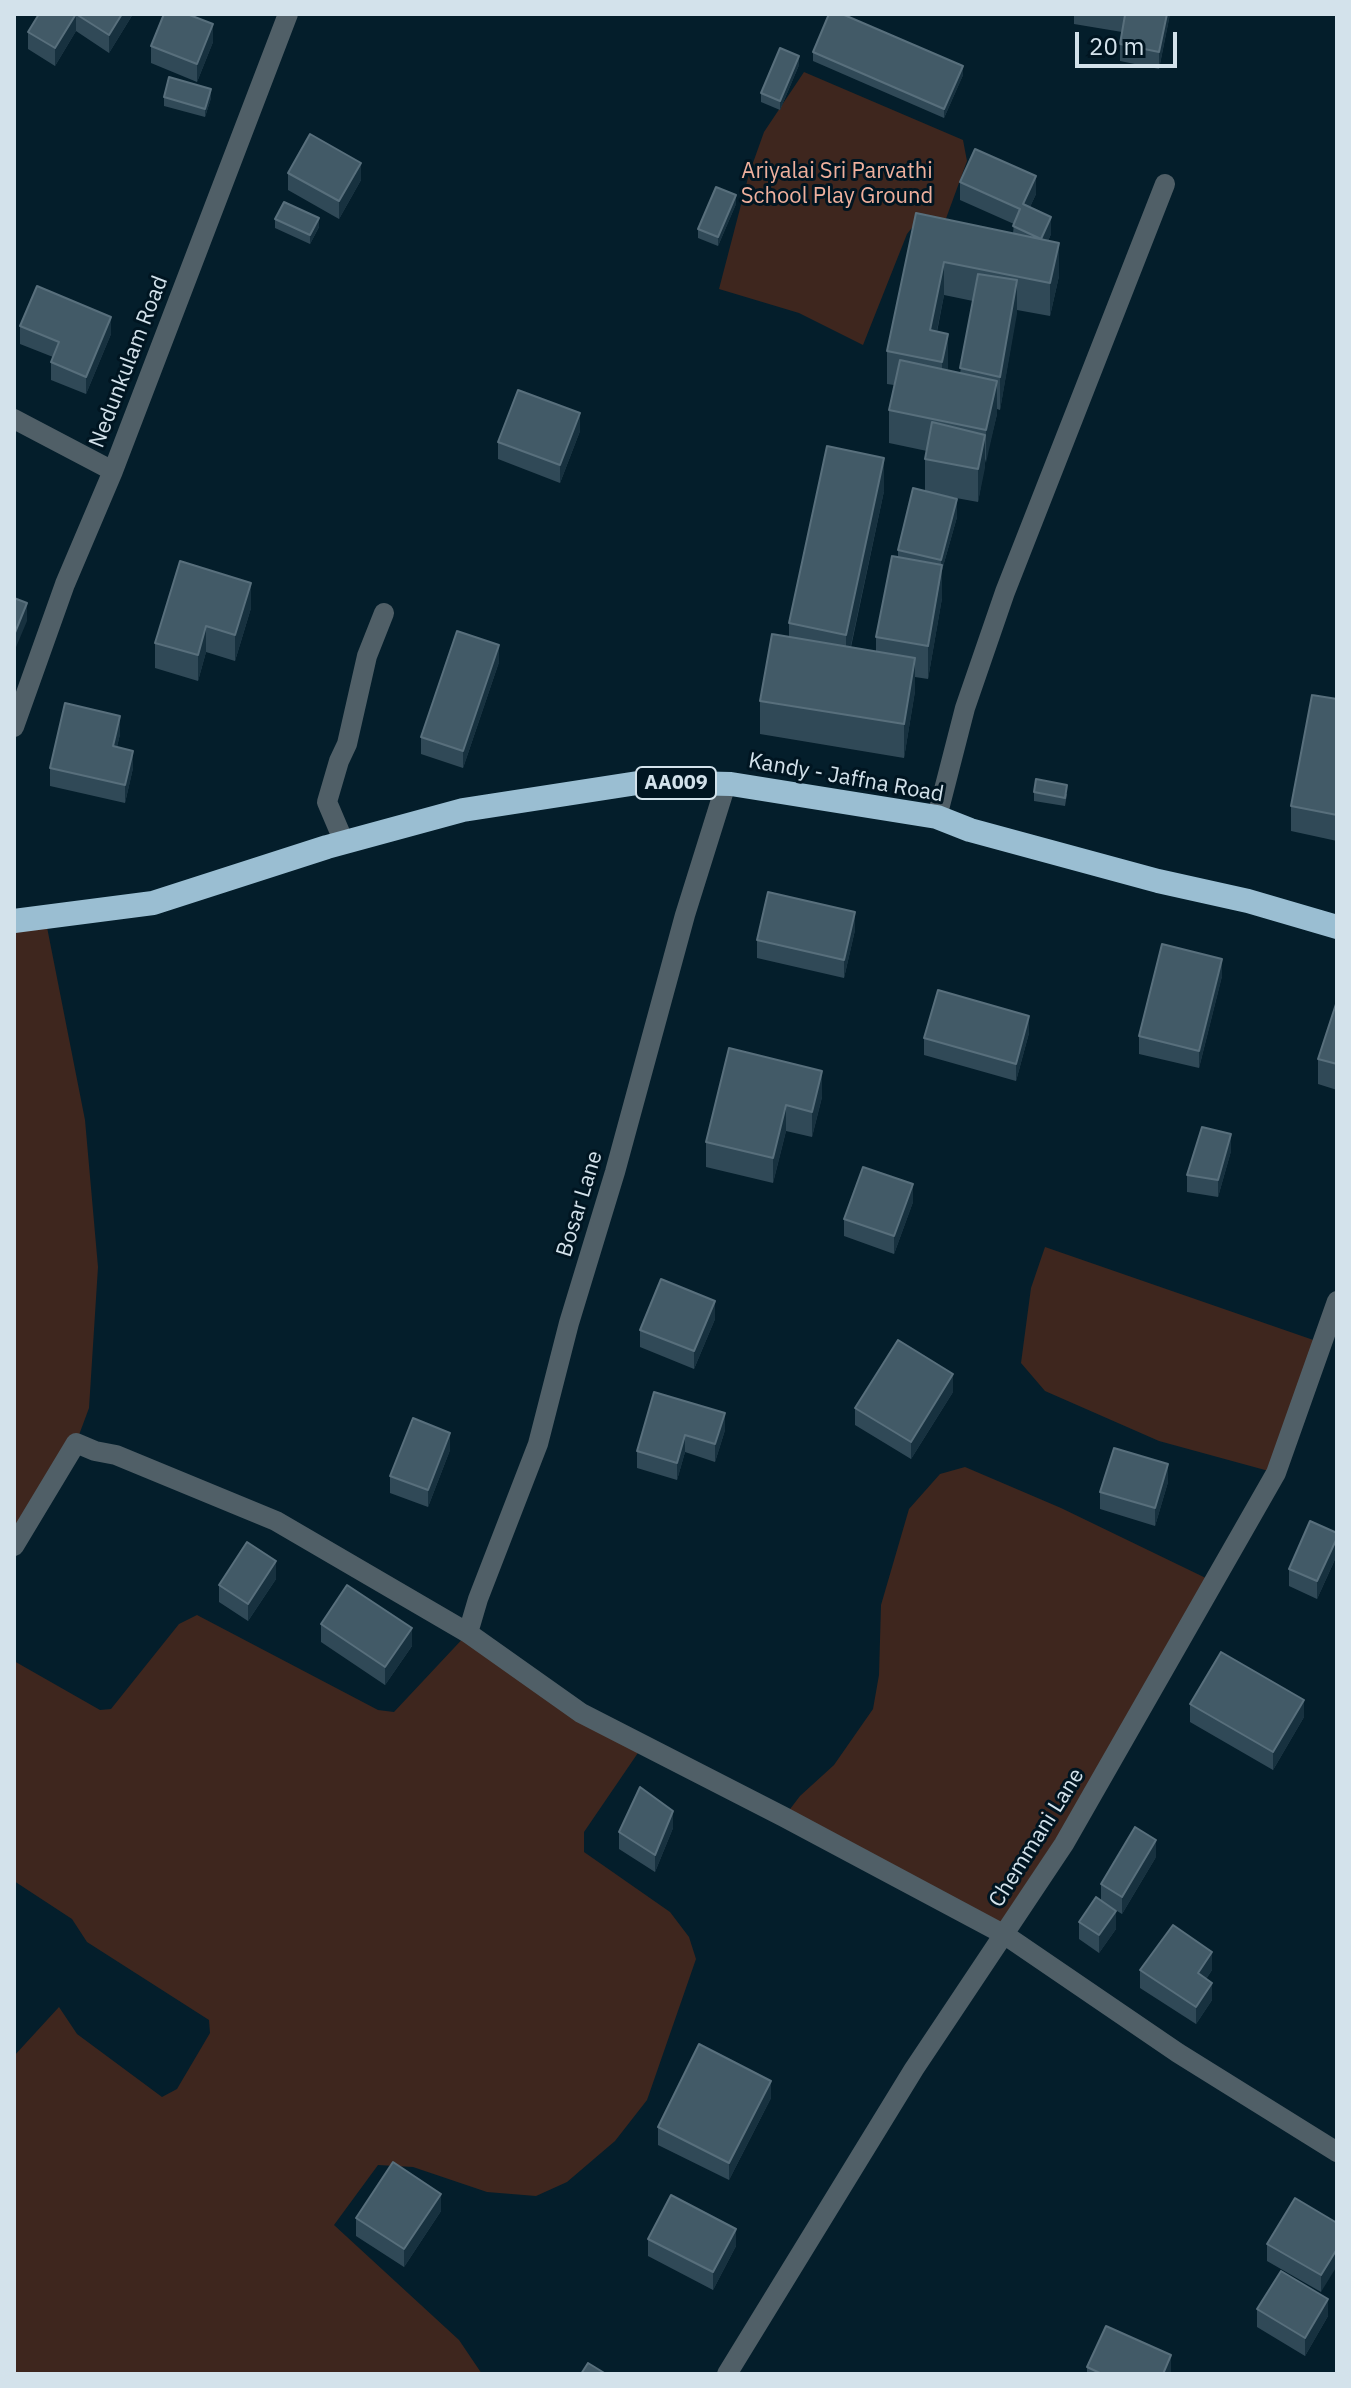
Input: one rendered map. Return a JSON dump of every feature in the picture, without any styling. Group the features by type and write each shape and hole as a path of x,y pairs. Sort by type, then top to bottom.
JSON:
{"highway":[{"name":"Kandy - Jaffna Road","path":"14,921 153,903 344,842 463,810 644,782 726,784 937,817 970,830 1337,927"}],"street":[{"name":"Nedunkulam Road","path":"14,727 65,584 113,471 288,14"},
{"path":"937,817 965,708 1005,592 1165,184"},
{"path":"14,419 113,471"},
{"path":"344,842 327,802 347,744 367,656 384,613"},
{"name":"Bosar Lane","path":"468,1633 478,1599 538,1444 569,1323 615,1172 685,915 726,784"},
{"name":"Chemmani Lane","path":"727,2374 914,2069 1064,1844 1276,1473 1337,1301"},
{"path":"14,1546 76,1443 116,1455 276,1521 468,1633 581,1713 1005,1935 1178,2053 1337,2152"}],"green space":[{"name":"Ariyalai Sri Parvathi School Play Ground","path":"804,72 963,140 967,161 944,224 919,219 907,234 863,345 799,313 719,289 749,174 764,132"},
{"path":"45,917 85,1120 98,1267 89,1408 76,1443 14,1546 14,921"},
{"path":"1045,1247 1322,1343 1276,1473 1159,1441 1045,1391 1021,1363 1031,1288"},
{"path":"965,1467 1061,1508 1214,1582 1005,1935 784,1817 800,1796 834,1765 873,1709 879,1675 881,1605 909,1509 940,1474"},
{"path":"197,1615 378,1710 394,1712 468,1633 644,1744 584,1832 584,1852 670,1912 689,1937 696,1959 647,2100 615,2141 567,2182 536,2196 487,2192 413,2167 378,2165 334,2225 459,2340 482,2374 14,2374 14,2056 59,2007 77,2034 162,2097 177,2089 210,2033 209,2020 87,1942 72,1919 14,1881 14,1661 100,1710 111,1709 179,1624"}],"building":[{"path":"39,14 76,14 55,48 28,32"},
{"path":"76,14 122,14 109,35"},
{"path":"164,14 187,14 213,24 197,64 151,46"},
{"path":"829,14 842,14 963,66 944,109 813,52"},
{"path":"1117,14 1167,14 1159,52 1120,44 1125,15"},
{"path":"780,48 799,56 780,101 761,93"},
{"path":"169,77 211,89 205,109 164,97"},
{"path":"310,134 361,163 339,201 288,173"},
{"path":"975,149 1036,176 1023,204 1051,217 1041,239 1013,226 1020,209 960,182"},
{"path":"716,187 736,195 718,237 698,229"},
{"path":"284,202 319,218 310,235 275,219"},
{"path":"916,213 1059,243 1050,283 944,262 930,330 948,334 942,362 887,351"},
{"path":"978,274 1017,280 1000,377 960,368"},
{"path":"37,286 111,317 86,377 51,362 59,342 20,326"},
{"path":"900,360 997,381 986,430 889,410"},
{"path":"518,390 580,413 560,465 498,442"},
{"path":"932,422 985,435 978,469 925,459"},
{"path":"827,446 884,458 846,635 789,623"},
{"path":"913,488 957,499 941,560 898,550"},
{"path":"892,556 942,565 928,646 876,637"},
{"path":"180,561 251,583 235,635 206,626 198,655 155,643"},
{"path":"14,598 27,603 14,635"},
{"path":"457,631 499,645 463,751 421,737"},
{"path":"772,634 915,658 904,724 760,701"},
{"path":"1312,695 1337,699 1337,815 1291,806"},
{"path":"65,703 120,716 113,746 133,751 125,785 50,768"},
{"path":"1036,779 1067,785 1065,798 1034,792"},
{"path":"768,892 855,912 844,960 757,940"},
{"path":"1162,944 1222,959 1199,1051 1139,1036"},
{"path":"938,990 1029,1016 1016,1064 924,1038"},
{"path":"1337,1001 1337,1064 1318,1059"},
{"path":"729,1048 822,1071 812,1112 786,1105 773,1158 706,1142"},
{"path":"1202,1127 1231,1134 1218,1180 1187,1175"},
{"path":"863,1167 913,1184 894,1236 844,1219"},
{"path":"661,1279 715,1301 694,1351 640,1330"},
{"path":"898,1340 953,1374 911,1442 855,1408"},
{"path":"654,1392 725,1413 715,1444 685,1435 677,1463 637,1451"},
{"path":"413,1418 450,1433 428,1490 390,1476"},
{"path":"1114,1448 1168,1464 1155,1508 1100,1492"},
{"path":"1310,1521 1337,1533 1317,1581 1289,1569"},
{"path":"247,1542 276,1561 248,1604 219,1585"},
{"path":"347,1585 412,1628 385,1667 321,1624"},
{"path":"1221,1652 1304,1700 1273,1752 1190,1704"},
{"path":"640,1787 673,1811 655,1855 619,1832"},
{"path":"1135,1827 1156,1840 1122,1897 1101,1884"},
{"path":"1096,1897 1116,1911 1099,1935 1079,1922"},
{"path":"1173,1925 1212,1952 1198,1973 1212,1983 1196,2007 1140,1970"},
{"path":"699,2044 771,2081 729,2163 658,2127"},
{"path":"393,2162 441,2194 404,2249 356,2218"},
{"path":"671,2195 736,2229 713,2272 648,2239"},
{"path":"1295,2198 1337,2223 1337,2249 1321,2275 1267,2244"},
{"path":"1281,2271 1328,2299 1305,2338 1257,2309"},
{"path":"1106,2326 1171,2355 1163,2374 1102,2374 1087,2367"},
{"path":"588,2363 606,2374 581,2374"}]}
